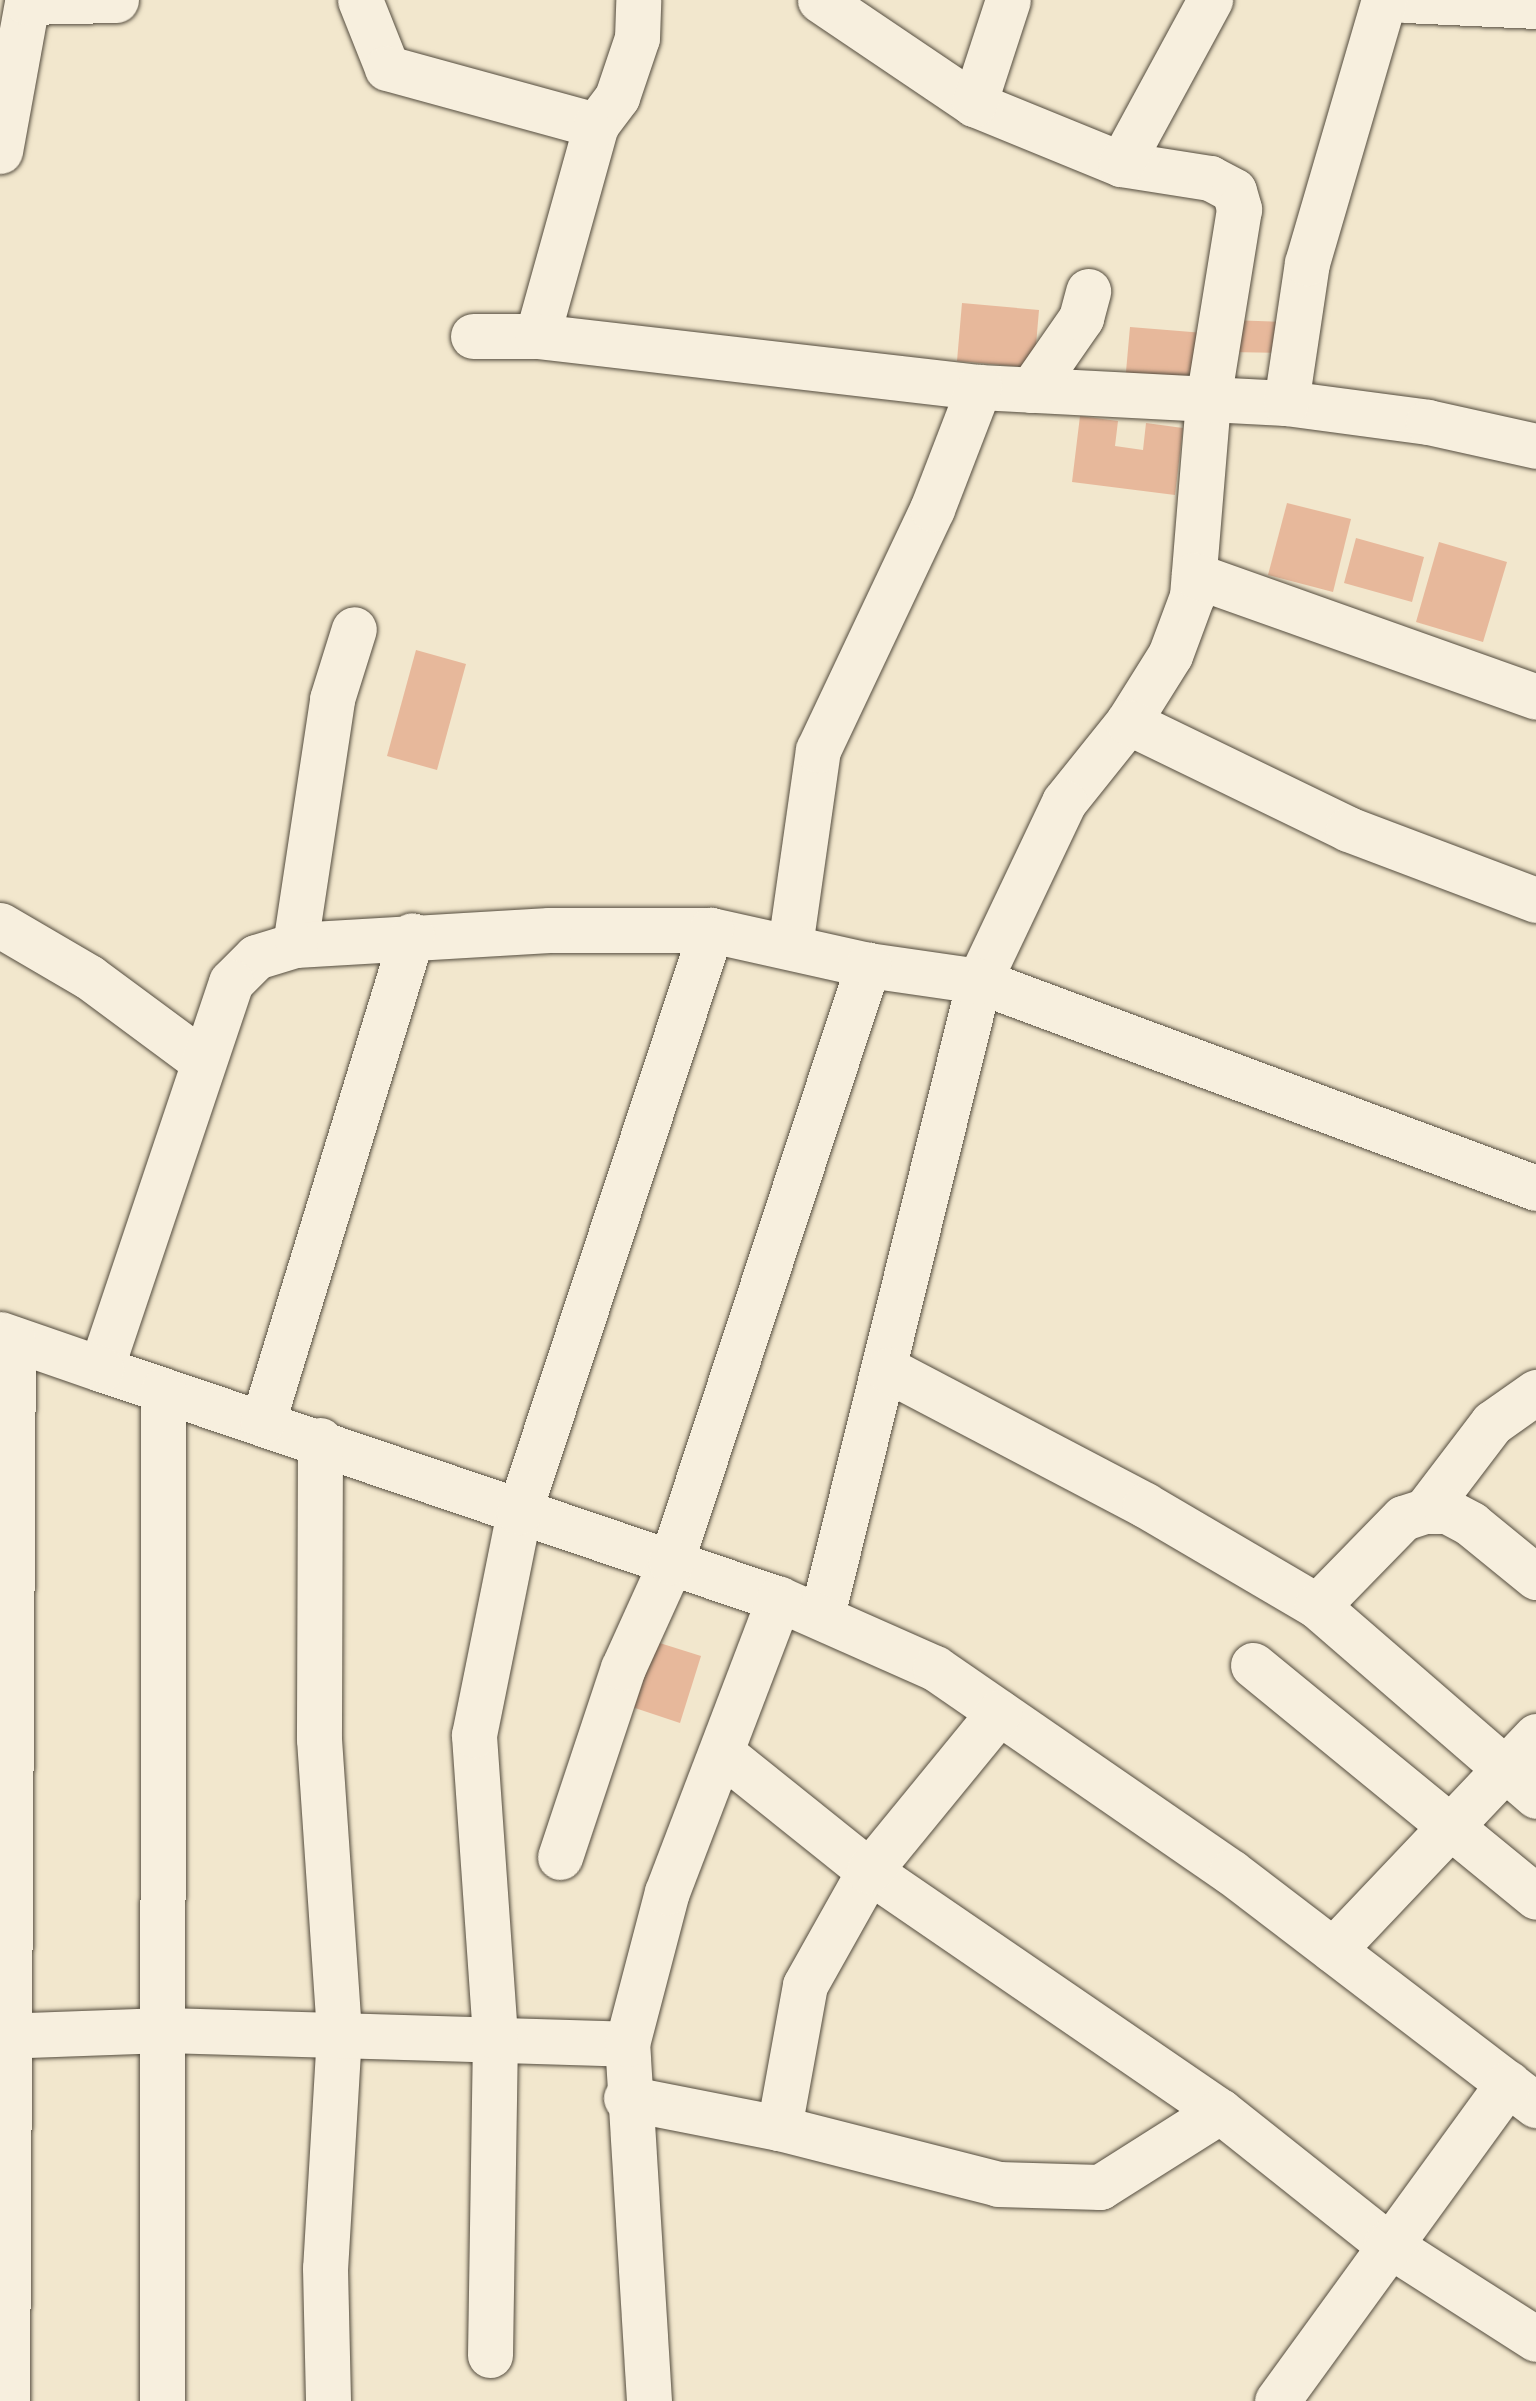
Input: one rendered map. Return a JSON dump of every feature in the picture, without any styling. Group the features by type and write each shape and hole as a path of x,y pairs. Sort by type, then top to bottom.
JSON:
{"street":[{"path":"0,151 27,2 116,0"},
{"path":"360,0 386,68 596,126"},
{"path":"536,336 596,126 617,97 636,38 638,0"},
{"path":"820,0 974,104 1121,164 1210,178 1234,191 1238,230 1208,400 1194,574 1170,655 1128,722 1064,802 979,981 888,1370 822,1615"},
{"path":"974,104 1008,0"},
{"path":"1121,164 1210,0"},
{"path":"1286,403 1306,262 1384,0"},
{"path":"1405,0 1536,6"},
{"path":"1031,390 1081,318 1088,290"},
{"path":"473,336 536,336 978,387 1286,403 1428,422 1536,446"},
{"path":"790,946 818,750 932,509 978,387"},
{"path":"1194,574 1536,697"},
{"path":"294,944 332,698 354,628"},
{"path":"1128,722 1348,829 1536,900"},
{"path":"0,925 89,977 200,1059"},
{"path":"490,2354 495,2036 474,1734 519,1512 711,930"},
{"path":"101,1369 200,1059 231,982 256,957 294,944 412,935 711,930 868,965 979,981 1536,1188"},
{"path":"263,1420 412,935"},
{"path":"560,1858 623,1668 670,1562 868,965"},
{"path":"8,2401 4,2036 7,1337 263,1420 519,1512 779,1599 935,1668 1334,1950 1522,2094 1386,2244 1277,2401"},
{"path":"888,1370 1145,1505 1316,1606 1520,1784"},
{"path":"162,2401 163,1390"},
{"path":"1425,1511 1492,1424 1536,1392"},
{"path":"320,1440 318,1740 340,2034 325,2268 328,2401"},
{"path":"1316,1606 1403,1518 1425,1511 1447,1511 1471,1524 1536,1577"},
{"path":"649,2401 626,2098 627,2044 666,1892 723,1754 779,1599"},
{"path":"1253,1665 1448,1830 1536,1897"},
{"path":"779,2128 804,1985 868,1871 1000,1712"},
{"path":"1334,1950 1448,1830 1520,1784 1536,1736"},
{"path":"723,1754 868,1871 1220,2111 1386,2244 1536,2339"},
{"path":"4,2036 165,2030 495,2036 627,2044"},
{"path":"626,2098 779,2128 998,2184 1100,2187 1220,2111"}],"building":[{"path":"962,303 1039,310 1034,368 957,361"},
{"path":"1229,320 1285,322 1284,353 1228,352"},
{"path":"1130,327 1204,333 1199,390 1125,383"},
{"path":"1080,416 1118,421 1115,446 1143,450 1146,423 1183,428 1175,495 1072,482"},
{"path":"1287,503 1351,519 1333,592 1268,575"},
{"path":"1356,538 1424,557 1412,602 1344,583"},
{"path":"1439,542 1507,562 1483,642 1416,622"},
{"path":"416,650 466,664 437,770 387,756"},
{"path":"647,1639 701,1656 680,1723 626,1705"}]}
